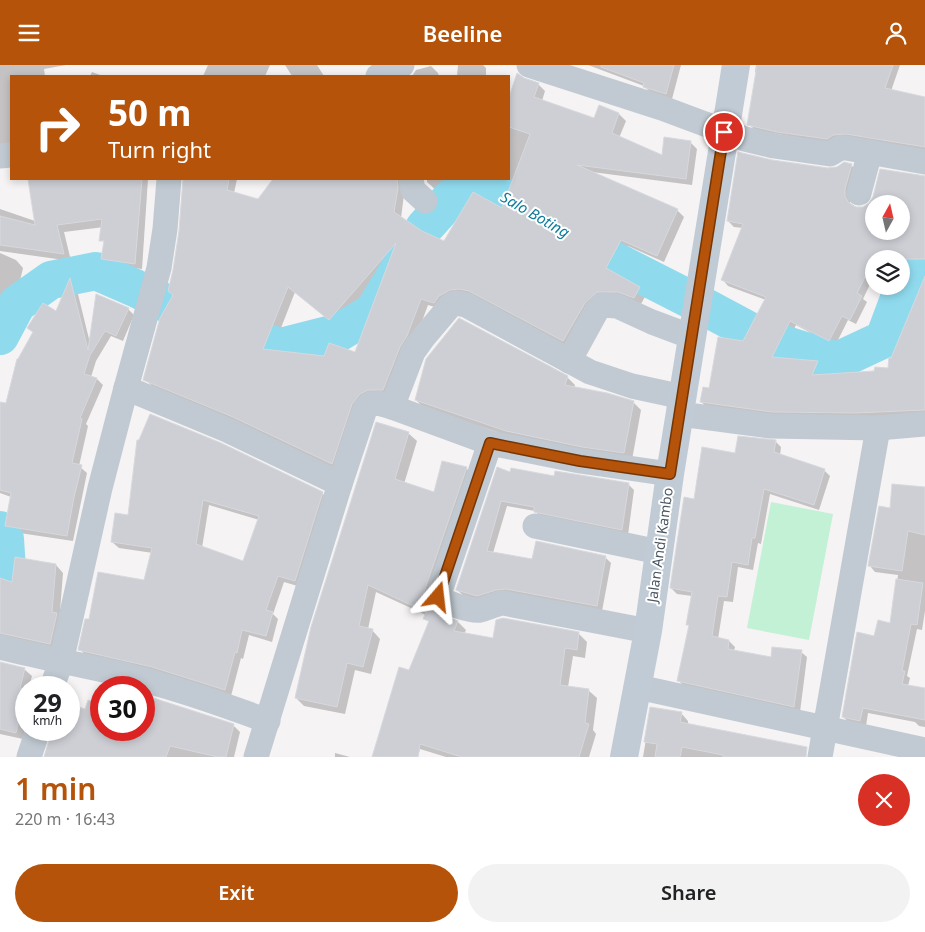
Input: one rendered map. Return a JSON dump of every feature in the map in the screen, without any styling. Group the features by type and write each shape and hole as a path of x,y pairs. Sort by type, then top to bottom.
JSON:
{"street":[{"path":"380,75 403,65"},
{"path":"529,65 662,108 745,139 774,146 830,154 840,148 870,151 925,162"},
{"name":"Jalan Andi Kambo","path":"624,757 648,631 670,474 736,65"},
{"path":"859,193 870,151"},
{"path":"56,676 61,662 100,488 159,268 165,229 169,180"},
{"path":"411,180 412,190 425,201"},
{"path":"392,407 413,352 450,306 456,303 466,305 590,373 681,405 771,426 878,428 925,424"},
{"path":"569,361 597,310 606,304 617,306 692,337"},
{"path":"126,388 227,430 340,484"},
{"path":"256,757 340,484 365,409 370,404 378,403 392,407 490,443 580,461 670,474"},
{"path":"820,757 878,428"},
{"path":"490,443 438,597 447,602 477,611 494,604 503,603 648,631"},
{"path":"535,525 659,552"},
{"path":"0,647 126,676 220,704 268,721"},
{"path":"638,687 925,750"},
{"path":"28,757 34,741"}],"green space":[{"path":"771,502 833,514 809,640 747,628"}],"building":[{"path":"601,65 674,65 666,94 643,87 644,83 601,67"},
{"path":"757,65 893,65 885,88 925,97 925,147 846,134 833,135 827,139 777,132 747,125"},
{"path":"517,73 524,78 539,83 534,97 594,118 599,105 619,113 612,133 662,155 664,137 691,141 686,179 577,165 678,209 657,256 621,240 606,268 640,287 634,298 618,292 597,292 585,303 563,341 469,291 450,290 439,296 434,303 421,299 383,390 368,390 360,394 352,404 332,464 233,417 143,380 160,318 173,295 168,291 179,231 183,180 229,180 227,190 258,199 272,180 397,180 398,188 394,212 422,231 444,241 473,192 502,208 530,134 510,127 510,94","holes":["396,243 355,352 329,343 324,356 263,349 288,287 329,320"]},
{"path":"738,152 772,160 828,168 837,167 844,162 852,164 845,196 849,203 856,207 865,206 865,240 910,240 910,195 874,195 880,169 925,176 925,259 910,259 910,250 865,250 865,277 857,293 862,296 850,320 842,316 829,341 790,321 772,357 818,361 812,375 874,371 875,367 888,368 889,357 891,358 925,276 925,410 855,413 772,412 700,402 703,387 709,388 718,337 743,341 766,297 721,280 743,224 727,221"},
{"path":"28,180 142,180 135,264 101,259 104,241 99,241 102,219 57,225 64,254 0,245 0,216 35,225"},
{"path":"70,278 88,350 96,294 129,308 116,336 105,331 90,355 84,374 97,378 80,418 82,419 72,463 82,465 67,536 5,526 11,493 0,490 0,402 6,403 17,359 33,332 27,328 43,303 56,311"},
{"path":"459,318 568,376 565,385 607,393 634,401 624,453 582,447 506,431 415,400 426,359"},
{"path":"150,414 221,443 323,492 295,581 278,576 266,610 273,612 266,636 242,630 225,690 152,667 78,650 85,619 89,619 98,572 144,580 152,548 111,542 115,513 128,515 137,440 139,440","holes":["203,500 259,516 243,561 196,544"]},
{"path":"376,422 409,432 395,479 434,492 442,461 467,467 424,592 424,601 429,608 440,615 458,621 454,631 493,638 496,620 503,618 579,632 577,650 565,648 560,685 589,689 585,723 589,724 579,757 462,757 420,744 418,757 372,757 399,667 409,670 429,621 423,619 426,612 368,585 359,626 373,629 363,667 347,663 337,707 295,698 311,627"},
{"path":"738,436 776,440 774,452 825,469 814,505 764,489 755,538 752,538 748,565 732,562 727,597 718,596 712,636 729,640 728,649 771,657 772,647 802,650 794,707 677,681 689,625 686,625 692,592 670,588 684,497 694,499 702,447 735,453"},
{"path":"497,467 510,472 511,468 554,476 555,471 629,483 622,530 534,512 534,507 501,501 487,551 532,559 536,541 606,556 597,606 506,589 477,596 456,590"},
{"path":"892,484 925,487 925,535 908,531 902,571 868,566 879,506 890,508"},
{"path":"15,557 56,564 52,612 57,613 50,644 0,633 0,578 12,582"},
{"path":"896,579 923,583 917,625 911,624 902,671 905,671 902,684 925,688 925,720 863,708 860,721 842,717 857,632 874,636 878,620 890,623"},
{"path":"0,662 25,668 23,676 15,676 15,733 0,729"},
{"path":"155,699 234,724 226,757 218,757 170,746 166,757 44,757 49,741 80,741 80,707 85,709 88,700 90,701 90,741 155,741"},
{"path":"650,707 682,712 680,722 807,747 806,757 723,757 723,755 682,747 680,757 655,757 657,744 644,742"}],"waterway":[{"name":"Salo Boting","path":"0,336 17,304 51,280 96,271 216,328 281,347 340,332 373,312 424,228 452,197 484,186 613,260 763,338 837,361 884,339 925,229"},
{"name":"Salo Boting","path":"0,530 5,539 8,585 0,603"}],"route":[{"path":"438,597 490,443 580,461 670,474 724,132"}]}
